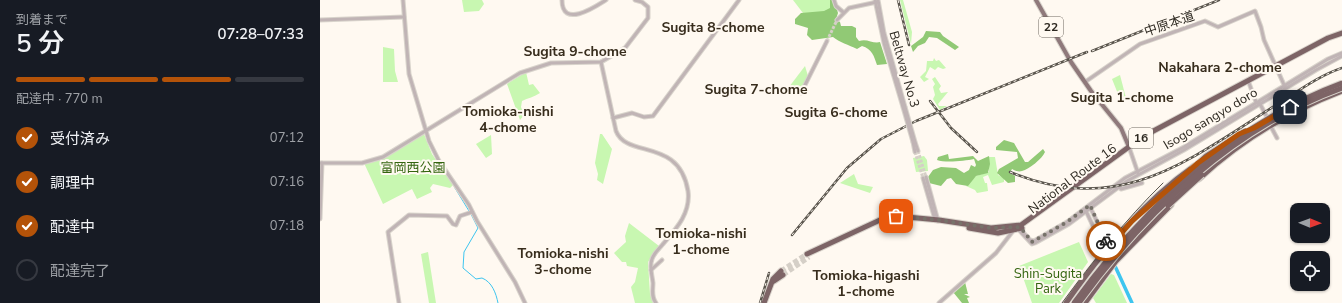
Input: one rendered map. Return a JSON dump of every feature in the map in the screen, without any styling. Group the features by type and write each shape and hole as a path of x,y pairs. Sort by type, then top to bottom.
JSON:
{"highway":[{"name":"National Route 16","path":"1017,229 1144,136 1342,34"},
{"name":"National Route 16","path":"1129,148 1276,68"},
{"path":"1068,303 1084,280 1132,221 1176,180 1234,139 1267,118 1319,90 1342,82"},
{"path":"1074,303 1118,246 1165,197 1200,166 1254,128 1298,103 1342,82"},
{"path":"1079,303 1108,264 1149,218 1189,182 1238,144 1283,115 1342,88"},
{"path":"1140,235 1216,164 1270,126 1342,91"},
{"path":"1132,221 1198,163 1239,134 1254,128"},
{"path":"1086,303 1116,260 1168,206 1238,144"},
{"path":"808,256 889,217 902,216 937,221 991,232 1017,229"},
{"path":"764,303 771,285 782,273"}],"main road":[{"name":"22","path":"1036,0 1066,54 1085,82 1121,128 1129,148"}],"street":[{"path":"403,0 409,74 425,130 434,154 470,205 472,212 515,282 525,303"},
{"path":"562,0 563,6 567,12 572,14 581,14 606,0"},
{"path":"320,219 321,163 355,163 370,161 388,154 425,130 528,70 556,62 601,62 625,48 648,18 648,7 642,2 635,0"},
{"path":"613,118 632,113 644,117 653,116 739,0"},
{"path":"834,0 836,6 843,12"},
{"path":"837,20 843,12 855,5 877,1"},
{"name":"Beltway No.3","path":"877,1 884,43 917,151"},
{"name":"中原本道","path":"1085,82 1146,41 1205,21 1218,27 1255,11 1264,40 1276,68"},
{"path":"320,20 404,17"},
{"path":"802,93 827,41"},
{"name":"Isogo sangyo doro","path":"1017,229 1032,242 1086,209 1125,178 1184,150 1260,104 1328,59 1342,55"},
{"path":"601,62 613,118 620,139 624,143 651,150 666,156 673,161 685,180 688,203 684,217 679,226 654,254 651,270 653,297 656,303"},
{"path":"1276,68 1285,87"},
{"path":"1249,83 1256,102 1260,104 1277,138"},
{"name":"Isogo sangyo doro","path":"1090,206 1138,172 1184,147 1256,102 1285,87"},
{"path":"1129,148 1138,172"},
{"path":"924,178 934,216 937,221"},
{"path":"1176,180 1185,192"},
{"path":"1119,186 1121,189 1142,184"},
{"path":"1090,206 1108,250"},
{"path":"1086,209 1102,245 1103,251 1100,260"},
{"path":"399,303 388,232 409,215 447,216 453,224 456,225 460,216 472,212"},
{"path":"939,303 996,253 1017,229"},
{"path":"1102,245 1116,260"},
{"path":"651,270 662,260"}],"green space":[{"path":"462,0 482,0 484,4 479,11 464,12"},
{"path":"793,0 832,0 835,9 826,13 803,13"},
{"path":"830,0 834,0 838,13 836,19 840,22 841,26 852,26 856,28 856,37 859,41 865,40 880,42 887,64 877,65 874,56 870,51 862,46 857,49 833,37 812,40 807,35 808,28 795,24 795,19 801,13 824,11 830,8"},
{"path":"900,0 903,0 912,32 911,44"},
{"path":"926,31 940,32 943,36 959,47 955,50 937,38 929,37 925,43 918,46 913,52 911,46 923,37"},
{"path":"383,47 394,49 395,71 398,82 383,82"},
{"path":"934,58 936,61 939,60 946,68 943,69 938,67 935,70 930,67 925,77 929,79 924,82 920,77 926,71 927,61 933,61"},
{"path":"805,66 808,76 801,91 789,87"},
{"path":"526,72 529,85 533,84 540,93 522,101 521,107 524,115 520,120 507,84"},
{"path":"1120,75 1126,98 1120,99 1112,79"},
{"path":"935,77 941,86 939,89 941,93 948,92 938,104 939,106 947,106 940,110 933,99 935,95 933,87 935,84 932,79"},
{"name":"富岡西公園","path":"424,134 432,154 453,185 450,188 433,184 430,188 432,192 417,199 412,189 383,204 364,163 376,160"},
{"path":"600,134 602,134 612,149 603,184 597,180 598,174 595,163"},
{"path":"491,135 492,154 486,158 476,144"},
{"path":"1004,140 1014,143 1025,162 1028,162 1043,149 1045,152 1038,161 1025,170 1016,171 1012,169 1010,173 1015,176 1015,182 1008,183 997,173 999,169 1018,158 1017,152 996,150 996,147"},
{"path":"948,154 949,159 973,156 978,161 989,156 990,164 988,173 976,176 968,186 956,184 951,178 947,179 941,186 929,183 928,177 933,170 941,167 956,168 964,173 969,170 971,165 975,167 976,165 974,159 950,162 937,160 938,157"},
{"path":"924,156 927,160 928,171 916,172 913,158"},
{"path":"989,157 995,157 998,175 1004,178 1004,182 992,185 988,175 983,177 985,183 987,183 988,191 977,193 975,190 966,186 973,177 989,172"},
{"path":"854,174 858,184 873,187 870,193 840,183"},
{"path":"629,223 659,246 648,262 650,294 653,303 635,303 631,287 635,282 638,268 627,266 626,262 622,262 614,253 626,242 625,236"},
{"name":"Shin-Sugita Park","path":"1079,242 1088,262 1059,303 1032,303 1019,266"},
{"path":"428,252 436,303 429,303 421,254"},
{"path":"1111,274 1114,275 1127,303 1096,303 1093,298"},
{"path":"965,282 968,294 964,294 970,297 967,298 969,303 962,303 953,292"}],"waterway":[{"path":"455,188 469,211"},
{"path":"471,214 478,228 464,252 463,268 476,279 482,278 488,282 495,292 498,303"},
{"path":"1115,266 1132,303"}],"tunnel":[{"path":"827,41 837,20"},
{"path":"918,151 926,177"},
{"path":"915,152 923,178"},
{"path":"781,271 807,254"},
{"path":"783,275 809,257"}],"tram line":[{"path":"1062,303 1110,241 1163,183"}],"railway":[{"path":"898,0 909,45"},
{"path":"1092,51 1219,0"},
{"path":"792,235 847,168 881,139 916,121 1087,52"},
{"path":"1010,172 1049,184 1085,189 1119,186 1150,177 1181,163 1212,146 1308,85 1325,75 1342,68"},
{"path":"930,101 951,128 977,152"},
{"path":"760,303 769,273"}],"way so far":[{"path":"896,216 939,220 991,228 1016,227 1021,228 1032,242 1067,222 1090,205 1106,241"}],"district":[{"name":"Sugita 8-chome","path":"713,27"},
{"name":"Sugita 9-chome","path":"575,51"},
{"name":"Nakahara 2-chome","path":"1220,67"},
{"name":"Sugita 7-chome","path":"756,89"},
{"name":"Sugita 1-chome","path":"1122,97"},
{"name":"Sugita 6-chome","path":"836,112"},
{"name":"Tomioka-nishi 4-chome","path":"508,120"},
{"name":"Tomioka-nishi 1-chome","path":"701,242"},
{"name":"Tomioka-nishi 3-chome","path":"563,262"},
{"name":"Tomioka-higashi 1-chome","path":"866,284"}],"route":[{"path":"1106,241 1109,247 1132,221 1198,163 1239,134 1254,128 1290,107"}]}
